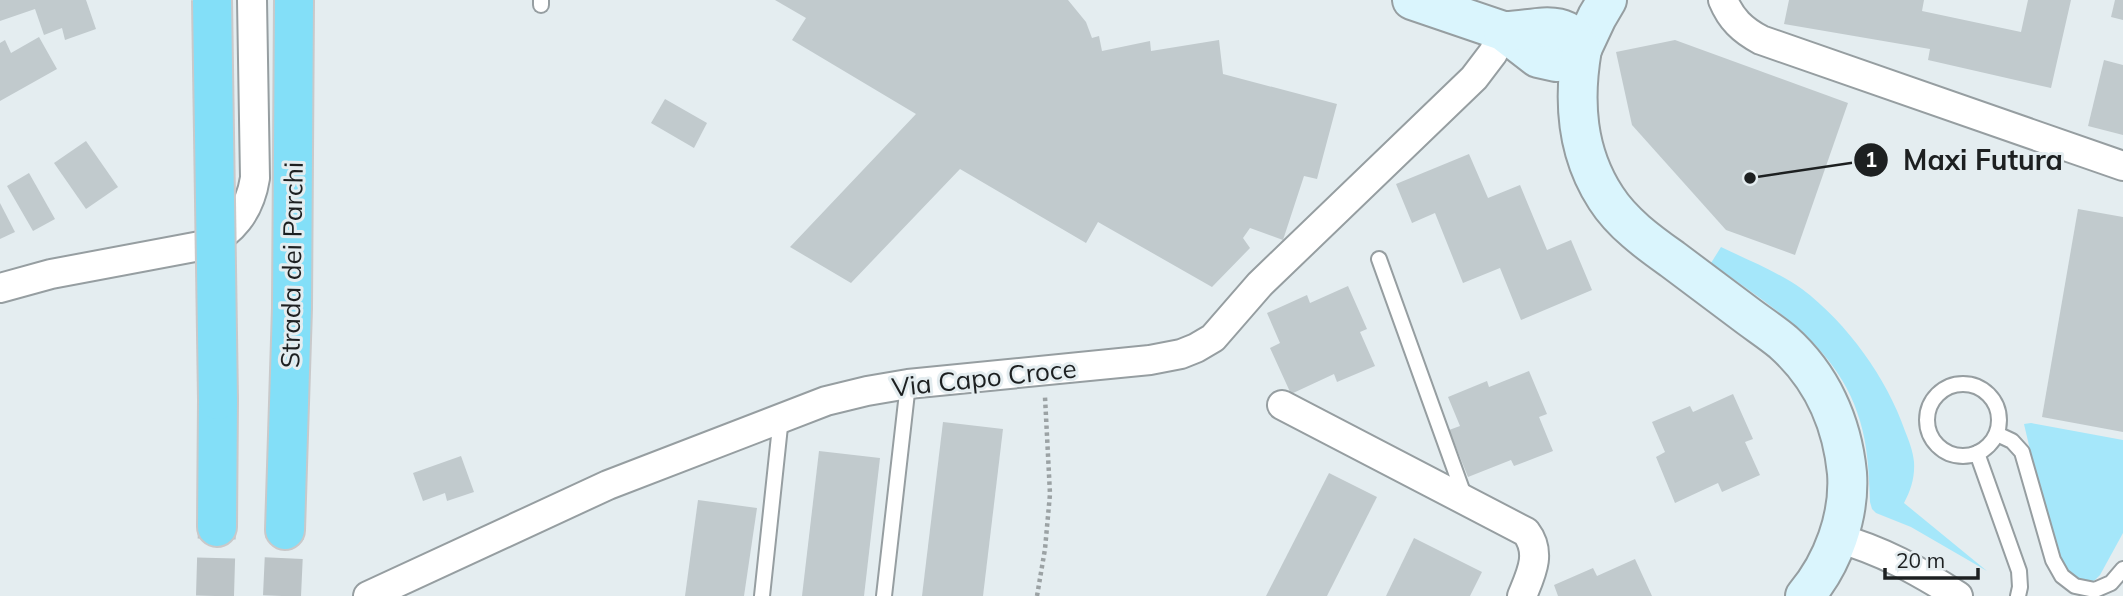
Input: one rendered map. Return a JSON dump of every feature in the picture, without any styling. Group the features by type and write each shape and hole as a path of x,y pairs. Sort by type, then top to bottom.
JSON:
{"highway":[{"path":"212,0 218,400 217,527"},
{"name":"Strada dei Parchi","path":"285,530 289,439 294,0"}],"main road":[{"path":"1412,0 1505,28 1542,60 1556,62 1572,58 1583,49"},
{"path":"1505,28 1559,19 1590,0"},
{"path":"1581,138 1577,91 1583,49 1607,0"},
{"path":"1505,28 1563,95 1598,185 1617,212 1658,249 1782,342 1818,383 1836,419 1848,485 1837,538 1817,582 1805,596"}],"street":[{"path":"0,288 51,274 200,246 215,240 237,223 251,197 255,178 252,0"},
{"path":"1723,0 1741,28 1761,40 2123,166"},
{"name":"Via Capo Croce","path":"368,596 583,496 781,417 846,396 908,384 1167,358 1196,348 1213,338 1259,284 1474,78 1493,53 1505,28"},
{"path":"1282,405 1520,528 1531,538 1535,551 1534,566 1522,596"},
{"path":"1837,538 1868,546 1919,571 1958,596"}],"lane":[{"path":"1379,259 1466,500"},
{"path":"1962,383 1975,385 1986,391 1999,411 1997,434 1991,444 1977,453 1959,456 1947,452 1931,437 1927,426 1932,401 1950,386 1962,383"},
{"path":"884,596 908,384"},
{"path":"762,596 781,417"},
{"path":"1997,434 2012,440 2022,452 2053,560 2062,576 2076,586 2095,590 2112,583 2123,569"},
{"path":"1977,453 2019,571 2018,596"}],"path":[{"path":"1037,596 1050,494 1043,372"}],"shaded area":[{"path":"1721,247 1802,289 1850,335 1888,391 1911,446 1914,473 1904,503 1987,571 1911,527 1872,509 1865,441 1850,394 1819,349 1800,330 1711,263"},
{"path":"2031,423 2123,440 2123,533 2100,575 2082,586 2057,565 2024,424"}],"building":[{"path":"0,0 86,0 96,29 65,40 62,28 44,35 35,9 0,21"},
{"path":"775,0 1068,0 1086,22 1092,38 1099,36 1102,51 1150,41 1151,51 1219,40 1223,74 1337,104 1317,179 1304,176 1283,240 1250,228 1243,238 1250,248 1212,287 1098,222 1086,243 960,169 851,283 790,247 916,114 792,40 806,18"},
{"path":"1789,0 1924,0 1922,11 2021,32 2028,0 2071,0 2051,88 1928,60 1930,49 1784,24"},
{"path":"2115,0 2123,0 2123,20 2111,17"},
{"path":"39,37 57,69 0,101 0,43 5,40 11,53"},
{"path":"1675,40 1848,103 1795,255 1726,230 1632,125 1616,52"},
{"path":"2104,60 2123,65 2123,135 2088,126"},
{"path":"665,99 707,123 694,148 651,123"},
{"path":"86,141 118,187 86,209 54,163"},
{"path":"1469,154 1488,198 1520,185 1547,250 1571,240 1592,290 1521,320 1500,268 1463,283 1435,213 1412,223 1396,184"},
{"path":"29,173 55,219 33,231 7,186"},
{"path":"0,203 15,232 0,239"},
{"path":"2078,209 2123,217 2123,432 2042,417"},
{"path":"1348,286 1367,329 1360,332 1375,366 1337,382 1334,374 1291,394 1270,348 1280,343 1267,313 1307,295 1310,303"},
{"path":"1529,371 1547,414 1539,417 1553,451 1514,466 1511,460 1468,477 1449,430 1460,426 1448,397 1487,381 1489,387"},
{"path":"1733,394 1753,439 1745,442 1760,475 1722,492 1718,483 1675,503 1656,457 1665,452 1652,422 1690,406 1693,412"},
{"path":"943,422 1003,429 983,596 922,596"},
{"path":"819,451 880,458 864,596 802,596"},
{"path":"461,456 474,492 447,501 445,493 423,501 413,473"},
{"path":"1329,473 1377,497 1327,596 1266,596"},
{"path":"698,500 757,508 744,596 685,596"},
{"path":"1414,538 1482,572 1470,596 1386,596"},
{"path":"1635,559 1652,596 1558,596 1554,585 1593,568 1597,576"}],"tunnel":[{"path":"215,596 217,527"},
{"path":"282,596 285,530"}],"place":[{"name":"Maxi Futura","path":"1750,178"}]}
